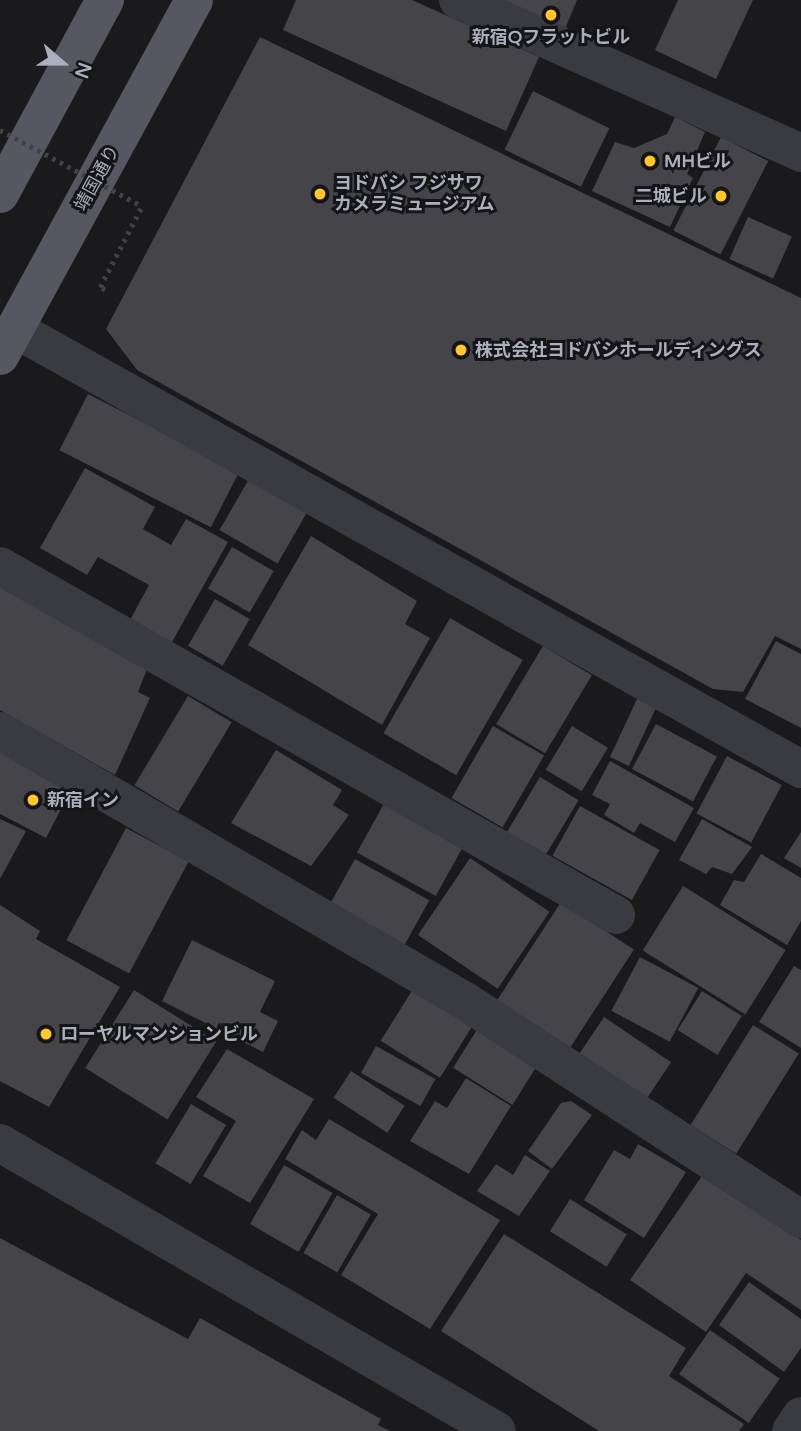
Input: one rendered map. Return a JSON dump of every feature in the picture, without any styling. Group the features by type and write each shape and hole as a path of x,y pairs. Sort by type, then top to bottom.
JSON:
{"main road":[{"path":"0,194 105,0"},
{"name":"靖国通り","path":"8,342 194,0"}],"street":[{"path":"458,0 801,153"},
{"path":"8,342 801,769"},
{"path":"0,566 616,915"},
{"path":"0,731 465,1000 801,1219"},
{"path":"0,1143 497,1431"},
{"path":"791,1431 801,1416"}],"path":[{"path":"0,130 142,206 102,289"}],"building":[{"path":"296,0 412,0 539,57 506,131 283,30"},
{"name":"新宿Qフラットビル","path":"498,0 577,0 565,29"},
{"path":"678,0 753,0 716,79 655,50"},
{"name":"株式会社ヨドバシホールディングス","path":"260,37 801,298 801,649 775,636 743,692 713,689 137,370 106,329"},
{"path":"533,91 609,128 581,187 505,149"},
{"name":"MHビル","path":"675,117 705,132 687,174 693,178 670,227 592,191 615,142 634,148 667,134"},
{"name":"二城ビル","path":"721,137 768,161 721,255 673,231"},
{"path":"748,217 792,237 773,279 729,259"},
{"path":"88,394 239,471 211,527 59,450"},
{"path":"85,468 155,507 143,529 171,545 186,519 228,542 172,642 130,620 149,585 98,557 87,575 40,548"},
{"path":"249,479 307,512 278,564 220,530"},
{"path":"311,536 417,601 405,624 430,638 382,725 248,645"},
{"path":"232,547 274,571 250,613 208,589"},
{"path":"0,581 147,669 138,692 150,698 115,775 0,710"},
{"path":"215,599 250,619 223,666 188,646"},
{"path":"450,618 523,660 456,775 384,733"},
{"path":"776,641 801,654 801,728 745,699"},
{"path":"543,646 592,675 545,753 496,724"},
{"path":"188,696 232,722 178,811 134,785"},
{"path":"637,699 656,708 629,766 610,757"},
{"path":"656,724 717,756 693,801 632,769"},
{"path":"493,726 544,755 503,827 452,798"},
{"path":"572,726 608,748 582,791 546,770"},
{"name":"新宿イン","path":"0,749 73,786 46,838 0,814"},
{"path":"276,750 342,790 333,805 349,815 311,866 231,823"},
{"path":"727,756 782,785 751,842 696,813"},
{"path":"610,761 694,808 675,842 640,823 634,833 604,815 610,804 592,795"},
{"path":"540,777 579,800 544,858 505,835"},
{"path":"386,800 465,844 436,896 357,852"},
{"path":"580,806 660,850 632,900 552,856"},
{"path":"0,819 26,831 0,879"},
{"path":"702,819 752,847 732,874 712,867 706,874 679,860"},
{"path":"126,828 189,861 129,973 66,940"},
{"path":"801,832 801,868 784,858"},
{"path":"761,854 801,878 801,921 787,945 720,905 734,880 744,882"},
{"path":"470,858 550,912 498,989 418,935"},
{"path":"355,859 429,900 403,948 328,907"},
{"path":"683,886 786,950 745,1015 643,950"},
{"path":"561,902 634,949 566,1054 493,1007"},
{"name":"ローヤルマンションビル","path":"0,905 40,931 36,939 120,987 49,1107 0,1081"},
{"path":"192,940 275,981 260,1012 278,1021 263,1052 162,1001"},
{"path":"640,957 698,988 670,1042 611,1011"},
{"path":"794,966 801,970 801,1048 759,1022"},
{"path":"413,989 472,1026 440,1078 381,1041"},
{"path":"134,990 216,1041 168,1119 85,1068"},
{"path":"702,991 742,1016 717,1055 678,1030"},
{"path":"604,1017 671,1062 645,1100 578,1055"},
{"path":"753,1025 799,1054 736,1154 690,1125"},
{"path":"478,1028 537,1065 512,1105 453,1068"},
{"path":"376,1046 435,1079 420,1106 361,1073"},
{"path":"227,1049 314,1099 250,1203 203,1176 236,1121 196,1097"},
{"path":"351,1071 405,1106 387,1133 334,1098"},
{"path":"466,1078 511,1106 469,1174 410,1141 435,1101 447,1108"},
{"path":"571,1101 592,1115 552,1169 528,1151 561,1103"},
{"path":"191,1104 226,1125 191,1184 155,1163"},
{"path":"329,1119 500,1220 430,1329 341,1275 378,1214 285,1159 302,1130 316,1140"},
{"path":"638,1144 686,1172 644,1238 584,1200 614,1150 630,1159"},
{"path":"525,1155 550,1171 519,1216 477,1191 496,1164 513,1175"},
{"path":"284,1165 332,1193 298,1252 250,1224"},
{"path":"704,1173 801,1240 801,1310 746,1273 706,1332 630,1280"},
{"path":"337,1195 371,1214 337,1273 304,1253"},
{"path":"570,1199 627,1235 607,1267 550,1231"},
{"path":"504,1234 686,1348 669,1376 744,1424 739,1431 599,1431 441,1331"},
{"path":"0,1238 188,1339 200,1318 381,1419 378,1425 390,1431 0,1431"},
{"path":"749,1282 801,1319 801,1348 784,1372 719,1325"},
{"path":"710,1330 780,1379 749,1423 679,1374"}],"place":[{"name":"新宿Qフラットビル","path":"551,15"},
{"name":"MHビル","path":"650,161"},
{"name":"ヨドバシ フジサワ カメラミュージアム","path":"320,194"},
{"name":"二城ビル","path":"721,196"},
{"name":"株式会社ヨドバシホールディングス","path":"461,350"},
{"name":"新宿イン","path":"33,800"},
{"name":"ローヤルマンションビル","path":"46,1034"}]}
